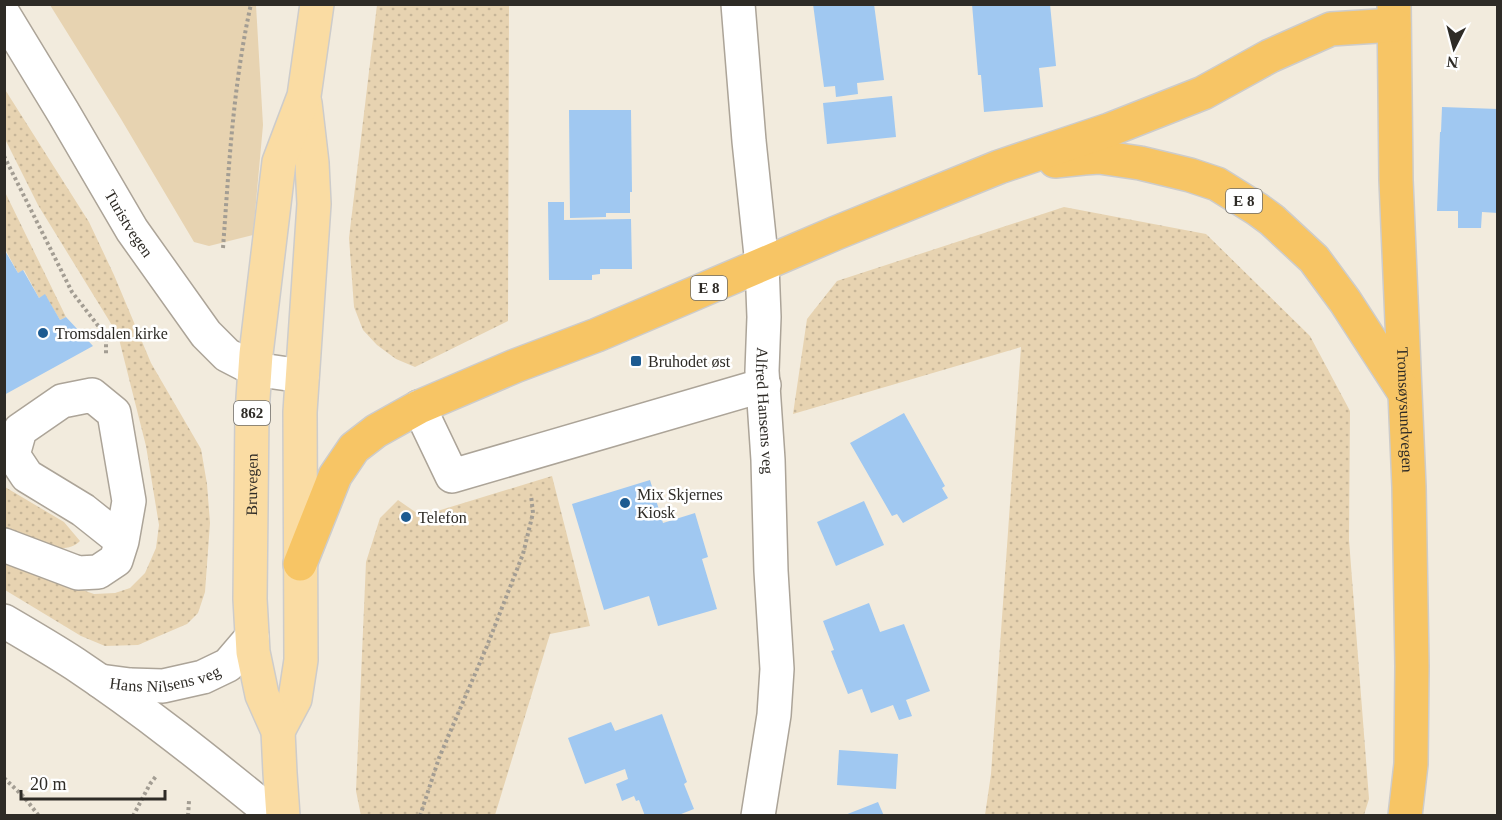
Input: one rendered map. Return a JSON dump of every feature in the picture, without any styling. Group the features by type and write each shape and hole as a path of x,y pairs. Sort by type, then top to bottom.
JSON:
{"highway":[{"name":"E 8","path":"300,564 335,476 354,448 376,431 419,407 515,366 597,336 836,233 999,167 1109,130 1203,93 1270,56 1331,29 1394,15"},
{"name":"Tromsøysundvegen","path":"1394,15 1396,191 1409,487 1412,677 1411,764 1405,816"},
{"name":"E 8","path":"999,167 1099,158 1140,163 1217,184 1272,220 1314,259 1345,301 1405,393"}],"main road":[{"name":"Bruvegen","path":"283,816 278,731 262,695 253,652 250,599 252,412 254,369 279,162 304,96 317,4"},
{"name":"Bruvegen","path":"278,731 295,699 301,660 300,423 314,204 304,96"}],"street":[{"name":"Alfred Hansens veg","path":"738,4 762,265 764,317 762,372 777,669 774,715 758,816"},
{"name":"Turistvegen","path":"4,15 132,230 206,334 227,355 254,369 302,376"},
{"path":"419,407 452,476 764,385"},
{"path":"4,545 78,573 99,572 116,560 122,541 129,501 114,413 92,395 62,401 20,430 13,455 27,476 83,510 122,541"},
{"name":"Hans Nilsens veg","path":"4,621 99,681 201,755 275,816"},
{"name":"Hans Nilsens veg","path":"99,681 163,686 203,677 228,665 252,637"}],"path":[{"path":"223,251 232,121 251,4"},
{"path":"4,156 72,292 106,336 106,358 92,395"},
{"path":"420,816 439,758 523,554 533,513 525,454"},
{"path":"133,816 150,784 159,773"},
{"path":"4,778 24,797 39,816"},
{"path":"188,816 189,802"}],"shaded area":[{"path":"50,5 256,5 263,125 253,235 209,246 194,242"},
{"path":"377,5 509,5 508,321 415,367 396,359 377,345 363,330 354,307 349,238"},
{"path":"4,88 89,222 151,363 201,449 210,523 205,592 198,613 187,624 138,645 105,646 81,636 5,590 5,560 94,594 115,593 130,588 145,573 156,548 159,525 146,446 118,335 38,205 5,139"},
{"path":"4,190 66,317 60,320 45,295 39,298 24,270 18,273 5,249"},
{"path":"1064,207 1206,234 1310,336 1350,411 1349,540 1369,799 1364,815 985,815 991,774 1021,347 793,414 807,319 837,281"},
{"path":"552,476 590,626 550,634 495,815 361,816 356,791 366,562 380,518 398,500 421,516"},
{"path":"5,487 64,522 80,541 73,546 54,548 5,531"}],"building":[{"path":"813,4 874,4 884,80 857,83 858,94 836,97 835,86 824,87"},
{"path":"972,4 1050,4 1056,66 1039,68 1043,107 984,112 981,75 978,75"},
{"path":"892,96 896,137 827,144 823,103"},
{"path":"1442,107 1498,109 1498,213 1482,212 1481,228 1458,228 1458,211 1437,211"},
{"path":"569,110 631,110 630,213 606,213 606,217 570,218"},
{"path":"548,202 564,202 564,220 631,219 632,269 600,269 600,274 592,275 592,280 549,280"},
{"name":"Tromsdalen kirke","path":"4,249 18,273 23,270 39,298 45,294 60,320 66,317 93,346 4,395"},
{"path":"904,413 945,486 942,488 948,498 903,523 897,514 892,516 850,443"},
{"path":"650,480 663,523 695,513 708,557 702,559 717,609 658,626 649,596 604,610 572,504"},
{"path":"864,501 884,545 836,566 817,522"},
{"name":"Telefon","path":"402,513 410,513 410,522 402,521"},
{"path":"869,603 880,632 904,624 930,691 906,700 912,716 899,720 893,705 871,713 862,689 848,694 831,651 834,650 823,621"},
{"path":"662,714 687,782 684,784 694,809 676,816 645,816 639,800 636,801 634,796 622,801 616,784 628,779 625,769 585,784 568,738 611,722 615,731"},
{"path":"839,750 898,754 896,789 837,785"},
{"path":"878,802 884,816 845,816 845,815"}],"place":[{"name":"Tromsdalen kirke","path":"43,333"},
{"name":"Bruhodet øst","path":"636,361"},
{"name":"Mix Skjernes Kiosk","path":"625,503"},
{"name":"Telefon","path":"406,517"}]}
